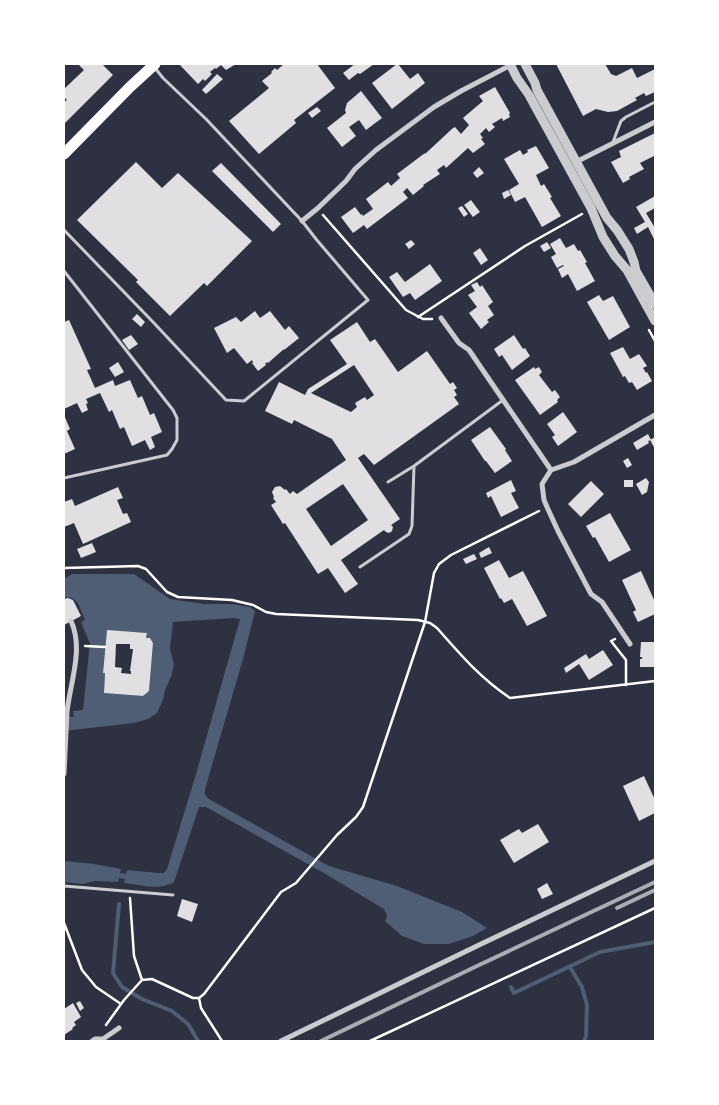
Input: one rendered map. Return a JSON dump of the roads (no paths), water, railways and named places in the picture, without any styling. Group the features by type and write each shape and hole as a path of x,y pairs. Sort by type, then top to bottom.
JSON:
{"main road":[{"path":"64,154 154,64"}],"street":[{"path":"302,221 318,208 376,150 434,107 511,64 517,78 530,95 591,208 602,237 627,270 652,324"},
{"path":"525,64 537,90 607,218 629,248 636,271 655,304"},
{"path":"576,162 655,122"},
{"path":"608,246 622,237"},
{"path":"441,318 459,343 469,350 551,470"},
{"path":"630,644 602,602 591,594 547,507 542,484 551,470 574,462 655,415"},
{"path":"64,774 66,730 77,650 71,621"},
{"path":"281,1041 487,940 655,861"},
{"path":"94,1040 103,1039 119,1028"}],"lane":[{"path":"64,230 226,400 244,401 368,300 302,221 206,119 163,78 154,64"},
{"path":"612,144 621,121 655,102"},
{"path":"64,271 178,418 178,431 177,440 167,455 64,478"},
{"path":"388,482 414,466 503,400"},
{"path":"360,567 409,534 412,526 414,466"},
{"path":"64,886 173,896"}],"water":[{"path":"72,574 134,574 170,599 204,604 231,604 250,607 255,611 205,789 205,795 329,866 397,886 462,912 487,928 473,936 449,944 424,944 402,936 385,921 387,915 384,909 206,807 199,807 174,882 156,887 124,883 125,879 119,878 118,882 95,881 82,884 64,882 65,861 121,869 120,873 126,874 127,870 164,873 167,869 240,619 173,622 170,649 174,665 171,677 157,713 148,719 134,723 64,731 64,716 74,717 73,711 83,710 90,644 81,622 85,620 78,604 72,599 64,598 64,579","holes":["107,631 147,633 146,638 150,638 153,643 149,691 143,696 104,693 105,673 103,673"]}],"waterway":[{"path":"119,904 113,973 122,987 142,999 172,1011 188,1024 198,1041"},
{"path":"511,987 514,993 600,952 655,942"},
{"path":"570,967 582,987 587,1005 586,1036 584,1041"}],"railway":[{"path":"321,1041 655,882"},
{"path":"617,908 655,890"}]}
